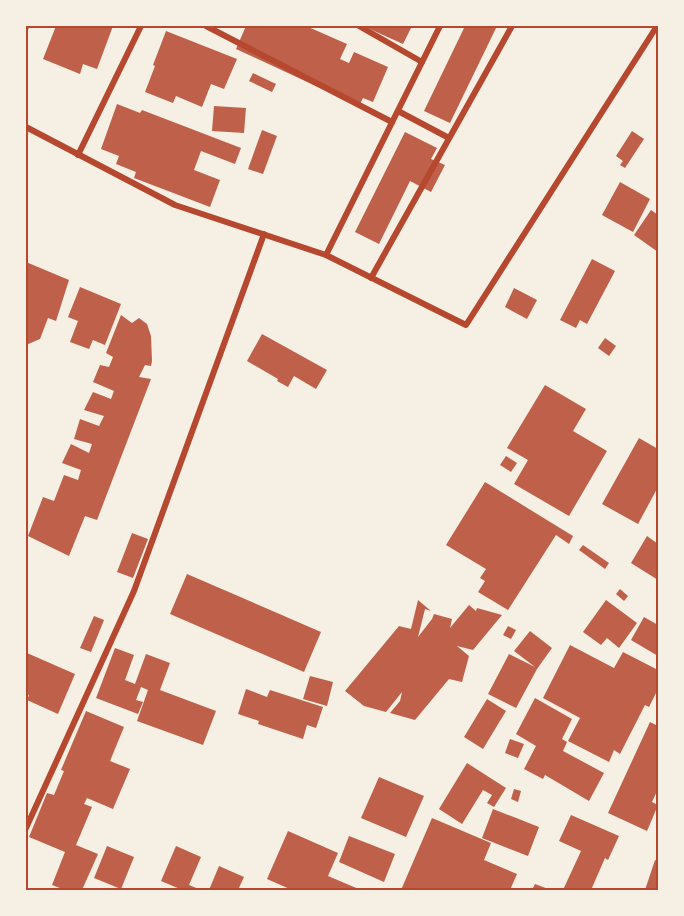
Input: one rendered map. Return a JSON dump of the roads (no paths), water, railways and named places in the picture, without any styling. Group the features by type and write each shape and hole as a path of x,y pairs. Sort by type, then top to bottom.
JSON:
{"street":[{"path":"78,154 141,26"},
{"path":"206,26 392,122"},
{"path":"359,26 422,62"},
{"path":"326,255 440,26"},
{"path":"371,278 512,26"},
{"path":"26,128 175,205 326,255 466,325 657,26"},
{"path":"398,111 449,138"},
{"path":"26,828 134,591 264,234"}]}
